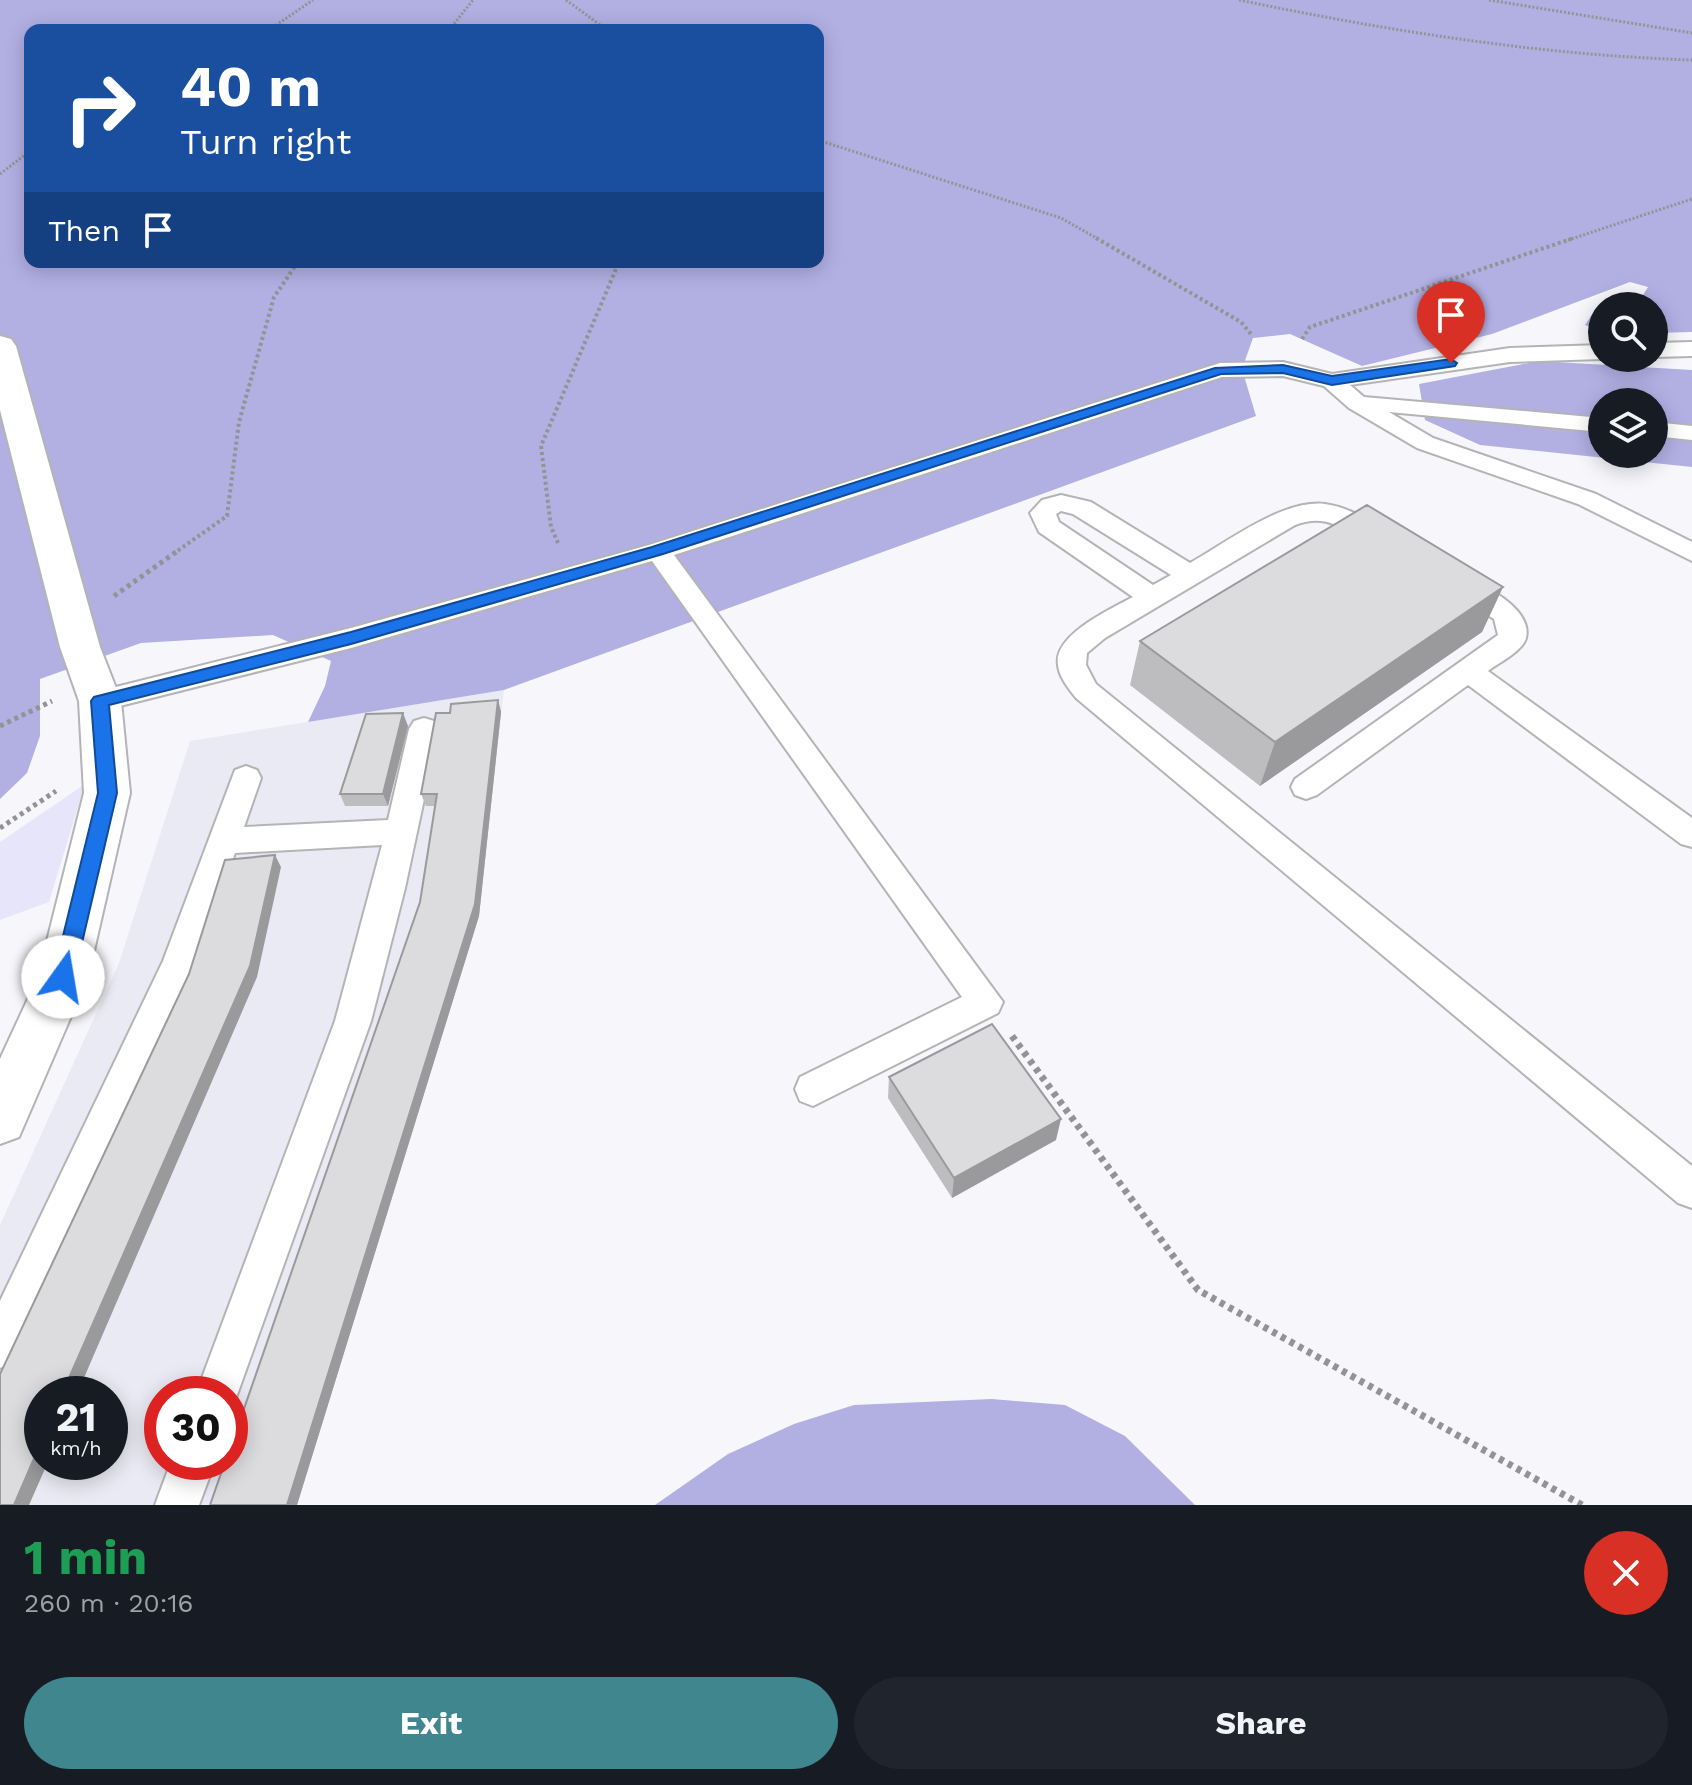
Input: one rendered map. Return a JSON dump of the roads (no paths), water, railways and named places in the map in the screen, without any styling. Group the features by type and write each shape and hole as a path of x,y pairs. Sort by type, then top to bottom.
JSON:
{"street":[{"path":"0,346 74,624 96,691 107,793 63,977 0,1119"}],"lane":[{"path":"1668,350 1692,349"},
{"path":"96,691 351,638 658,551 1220,370 1283,369 1332,381 1510,355 1588,352"},
{"path":"1332,381 1357,403 1425,443 1587,499 1692,553"},
{"path":"1357,403 1588,424"},
{"path":"1668,430 1692,433"},
{"path":"1152,597 1048,526 1043,513 1047,508 1062,503 1082,508 1190,575"},
{"path":"1306,787 1512,639 1514,628 1510,618 1495,606 1340,514 1312,511 1286,519 1095,631 1072,653 1070,664 1075,677 1086,691 1692,1190"},
{"path":"658,551 986,1002 813,1089"},
{"path":"1468,671 1692,835"},
{"path":"224,1376 353,1021 424,729"},
{"path":"0,1347 180,961 246,778"},
{"path":"223,841 401,832"},
{"path":"177,1505 186,1480"}]}
